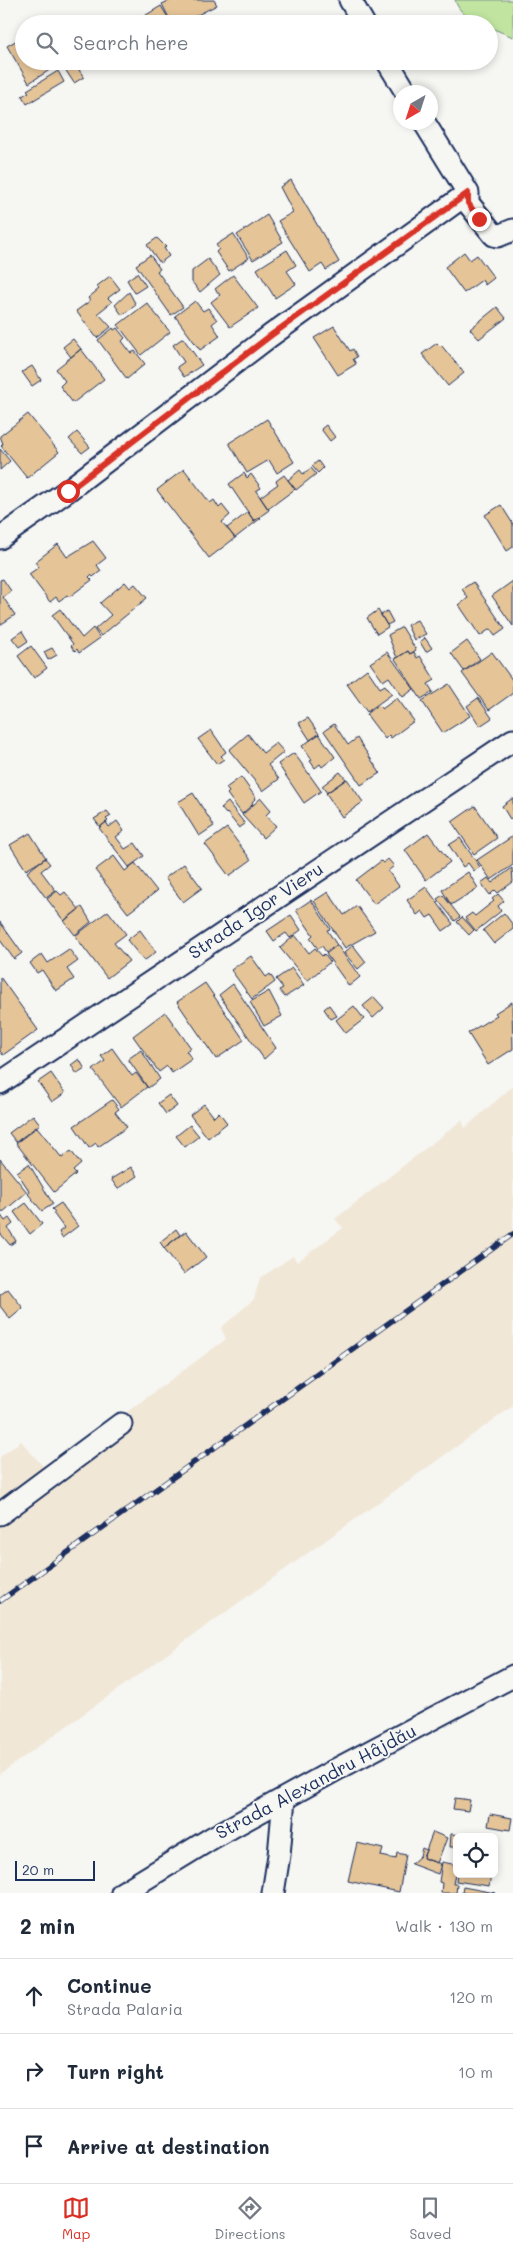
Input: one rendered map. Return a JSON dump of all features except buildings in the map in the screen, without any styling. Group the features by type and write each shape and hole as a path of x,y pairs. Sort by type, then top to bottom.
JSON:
{"street":[{"path":"350,0 359,15"},
{"path":"393,70 402,85"},
{"path":"429,130 468,193 468,203 494,235 498,236 513,230"},
{"path":"0,538 68,491 270,336 468,193"},
{"name":"Strada Igor Vieru","path":"0,1083 513,740"},
{"path":"0,1514 121,1424"},
{"name":"Strada Alexandru Hâjdău","path":"122,1893 212,1838 513,1676"},
{"path":"273,1893 279,1855 284,1799"}],"shaded area":[{"path":"513,1086 513,1406 0,1774 0,1457 21,1441 47,1471 226,1339 221,1328 254,1299 260,1278 293,1256 297,1262 343,1228 335,1219 462,1120 465,1128"}],"green space":[{"path":"455,0 513,0 513,37 498,31 498,15 465,15"}],"railway":[{"path":"0,1601 513,1234"}],"route":[{"path":"68,491 270,336 468,193 468,203 479,219"}]}
